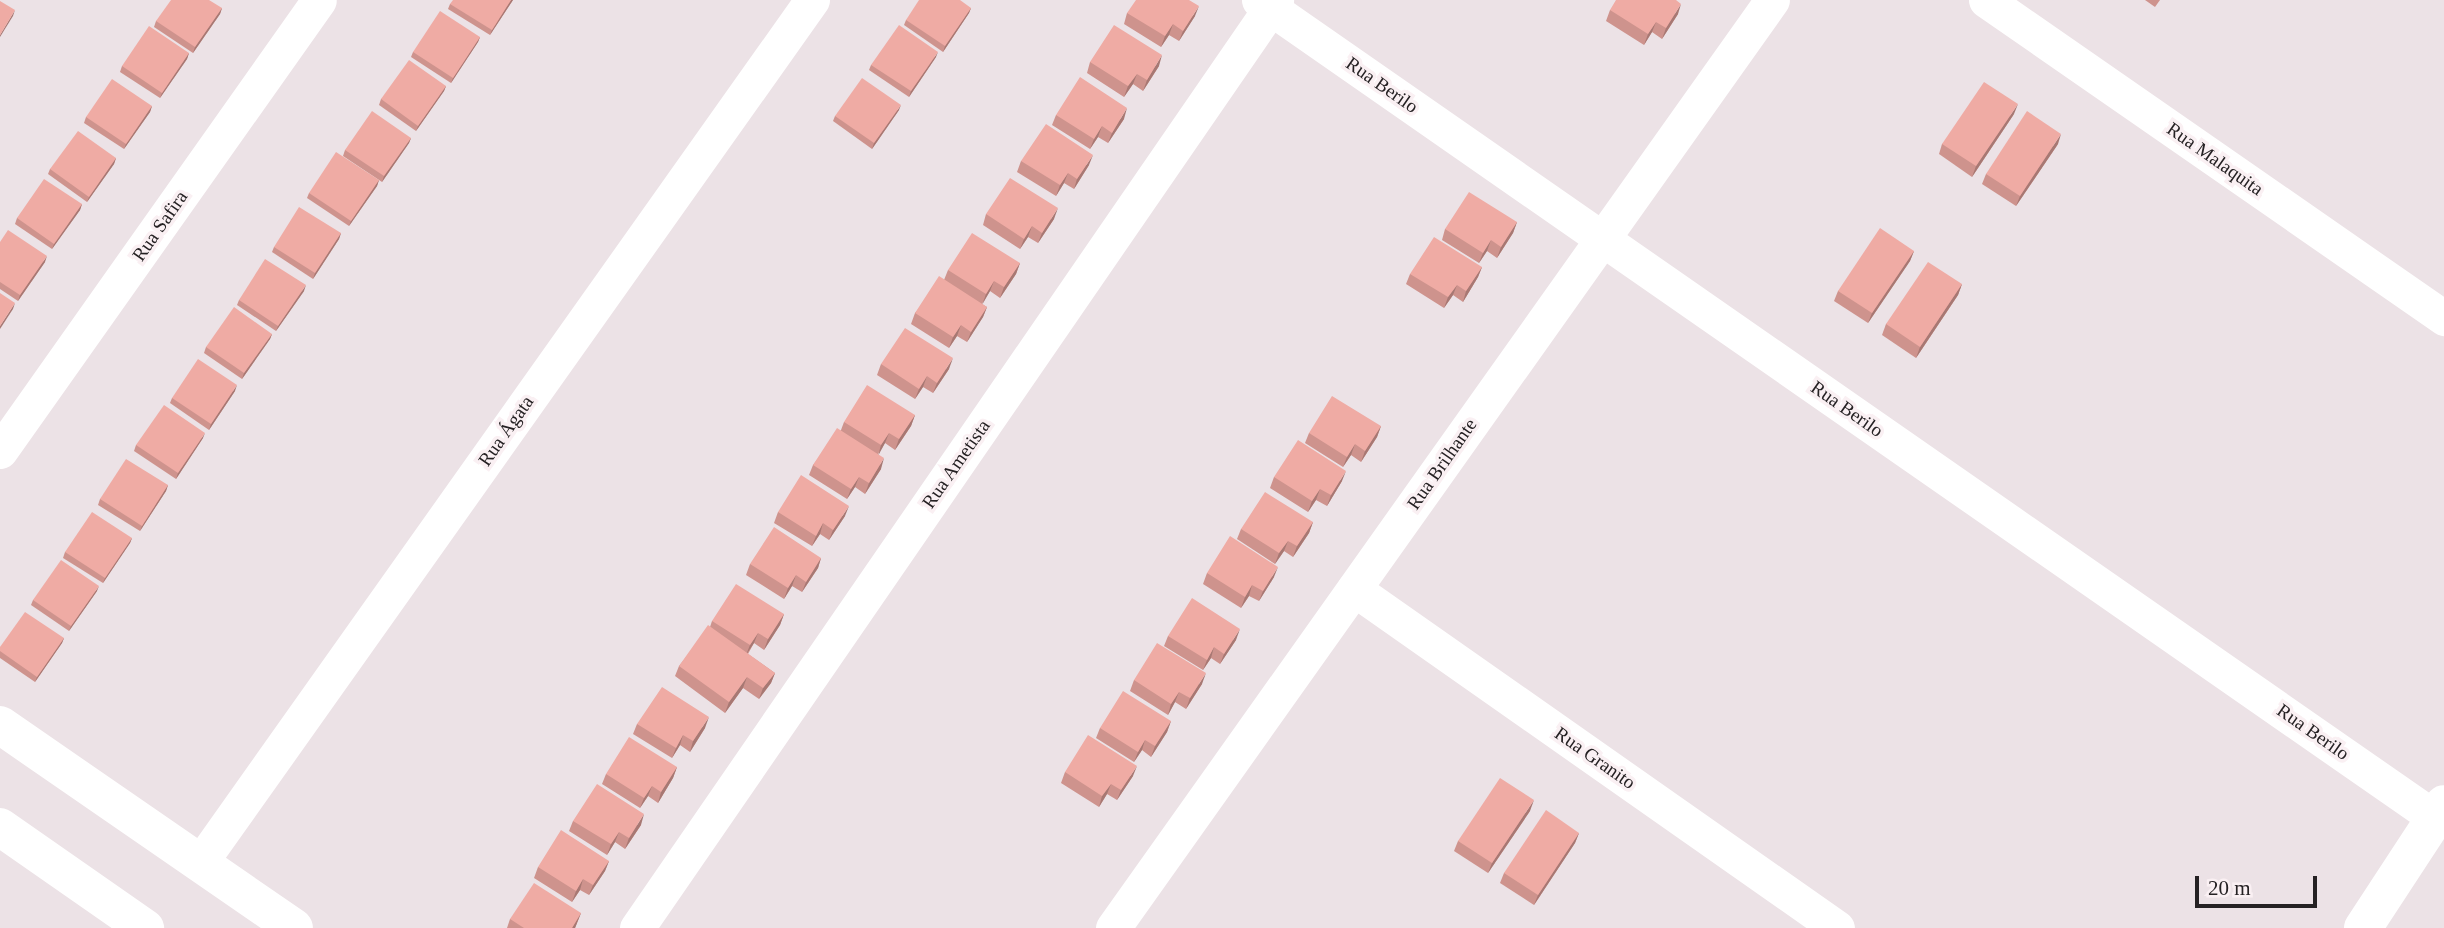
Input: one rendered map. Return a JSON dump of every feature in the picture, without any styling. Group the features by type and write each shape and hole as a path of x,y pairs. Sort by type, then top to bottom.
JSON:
{"street":[{"name":"Rua Safira","path":"0,451 319,0"},
{"name":"Rua Ágata","path":"200,863 812,0"},
{"name":"Rua Brilhante","path":"1113,928 1772,0"},
{"name":"Rua Malaquita","path":"1986,0 2444,318"},
{"name":"Rua Berilo","path":"1269,3 1602,238 2440,811"},
{"name":"Rua Ametista","path":"637,928 1269,3"},
{"name":"Rua Granito","path":"1354,589 1837,928"},
{"path":"0,725 294,928"},
{"path":"2372,925 2440,811"},
{"path":"0,827 145,928"}],"building":[{"path":"171,0 209,0 222,8 195,47 156,21"},
{"path":"453,0 511,0 492,30 450,4"},
{"path":"919,0 960,0 971,8 945,46 906,20"},
{"path":"1136,0 1189,0 1199,6 1183,31 1173,24 1165,36 1127,13"},
{"path":"1616,0 1676,0 1681,4 1666,28 1656,22 1648,34 1610,10"},
{"path":"0,1 15,10 0,35"},
{"path":"440,11 480,37 453,78 413,52"},
{"path":"899,25 938,52 911,91 871,65"},
{"path":"1114,25 1162,55 1147,80 1137,74 1128,86 1090,62"},
{"path":"149,26 189,53 162,93 122,66"},
{"path":"409,60 446,86 418,126 381,99"},
{"path":"1080,77 1127,108 1112,133 1102,126 1094,139 1056,115"},
{"path":"862,78 901,105 874,143 835,116"},
{"path":"112,79 152,106 126,144 86,117"},
{"path":"1984,82 2018,104 1976,166 1942,144"},
{"path":"372,111 411,138 384,176 345,150"},
{"path":"2027,111 2061,134 2020,196 1986,174"},
{"path":"1046,124 1093,155 1077,179 1068,173 1060,185 1021,161"},
{"path":"78,131 116,158 89,197 50,169"},
{"path":"336,152 379,180 351,221 309,193"},
{"path":"1010,178 1058,208 1042,233 1032,226 1024,239 986,214"},
{"path":"44,179 82,204 54,244 17,218"},
{"path":"1469,192 1517,222 1501,247 1491,240 1483,253 1445,229"},
{"path":"299,207 341,233 315,273 274,247"},
{"path":"1880,228 1914,251 1872,313 1838,291"},
{"path":"8,230 47,256 20,295 0,282 0,242"},
{"path":"972,233 1020,263 1004,287 994,281 986,294 948,270"},
{"path":"1434,237 1482,267 1466,291 1457,285 1448,297 1410,274"},
{"path":"265,259 306,285 278,326 239,300"},
{"path":"1928,262 1962,284 1920,347 1886,324"},
{"path":"939,276 987,307 971,332 961,325 953,337 915,313"},
{"path":"0,293 15,303 0,326"},
{"path":"234,307 272,334 244,373 206,347"},
{"path":"905,328 953,358 937,383 927,376 919,389 881,364"},
{"path":"198,359 237,385 211,424 172,398"},
{"path":"867,385 915,415 899,439 889,433 881,445 844,422"},
{"path":"1332,396 1381,426 1365,451 1355,444 1347,457 1309,433"},
{"path":"164,405 205,433 178,473 136,445"},
{"path":"837,428 884,458 869,483 859,477 851,489 813,465"},
{"path":"1298,440 1346,471 1331,495 1320,489 1312,501 1274,477"},
{"path":"126,459 168,485 142,526 100,499"},
{"path":"801,475 849,506 833,530 823,523 816,536 778,512"},
{"path":"1265,492 1313,522 1297,546 1288,541 1279,553 1241,529"},
{"path":"92,512 132,538 105,578 65,552"},
{"path":"774,527 821,558 806,582 796,575 788,588 750,564"},
{"path":"1230,536 1278,567 1263,591 1252,585 1245,597 1207,573"},
{"path":"61,560 99,586 71,626 33,600"},
{"path":"736,584 784,614 768,639 758,633 750,645 712,621"},
{"path":"1192,598 1240,629 1224,654 1214,647 1207,660 1168,636"},
{"path":"25,612 64,638 37,677 0,651 0,647"},
{"path":"708,625 775,673 763,688 747,677 729,702 679,666"},
{"path":"1157,643 1206,673 1190,698 1179,692 1171,704 1134,680"},
{"path":"662,687 709,717 693,741 683,735 676,748 637,724"},
{"path":"1123,691 1171,721 1155,746 1145,740 1138,752 1100,728"},
{"path":"1088,735 1137,766 1121,790 1111,784 1102,796 1065,772"},
{"path":"629,737 677,767 661,792 652,786 644,798 606,774"},
{"path":"1500,778 1534,800 1492,863 1458,841"},
{"path":"597,784 644,814 629,838 619,832 611,844 573,821"},
{"path":"1546,810 1579,833 1538,895 1504,873"},
{"path":"561,830 609,861 593,885 583,879 576,891 538,867"},
{"path":"534,883 581,913 572,928 524,928 510,919"}]}
